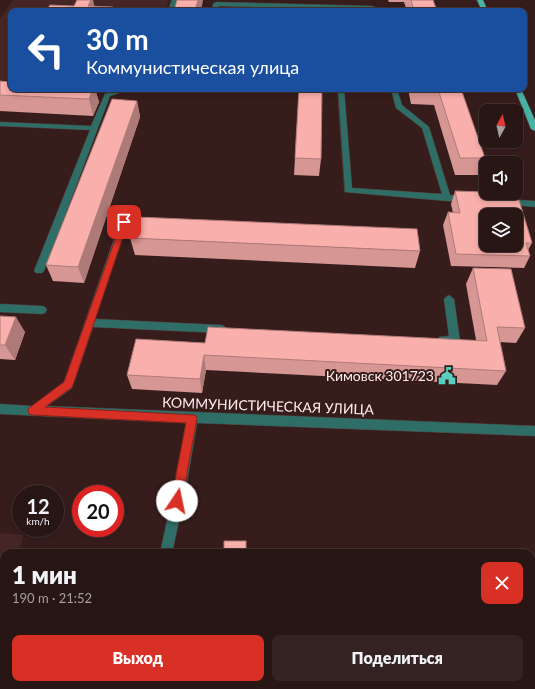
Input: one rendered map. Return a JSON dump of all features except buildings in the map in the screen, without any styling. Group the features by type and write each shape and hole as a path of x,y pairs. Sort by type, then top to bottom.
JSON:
{"main road":[{"path":"519,92 535,129"}],"street":[{"path":"214,2 350,8"},
{"path":"39,271 107,95 118,92"},
{"path":"341,92 348,190 471,200"},
{"path":"395,92 399,106 425,127 447,198"},
{"path":"0,124 94,128"},
{"path":"495,201 535,204"},
{"path":"33,411 68,385 124,222 156,224"},
{"path":"431,340 455,341 449,299"},
{"path":"0,308 42,310"},
{"path":"89,323 232,330"},
{"name":"КОММУНИСТИЧЕСКАЯ УЛИЦА","path":"0,409 535,431"},
{"path":"167,549 179,493 192,418"}],"shaded area":[{"path":"13,0 169,0 166,8 8,8 8,80 0,80 0,19"},
{"path":"0,533 12,534 12,537 23,537 19,549 0,549"}],"place":[{"name":"Кимовск 301723","path":"447,376"}],"route":[{"path":"124,222 68,385 33,411 192,418 177,501"}]}
